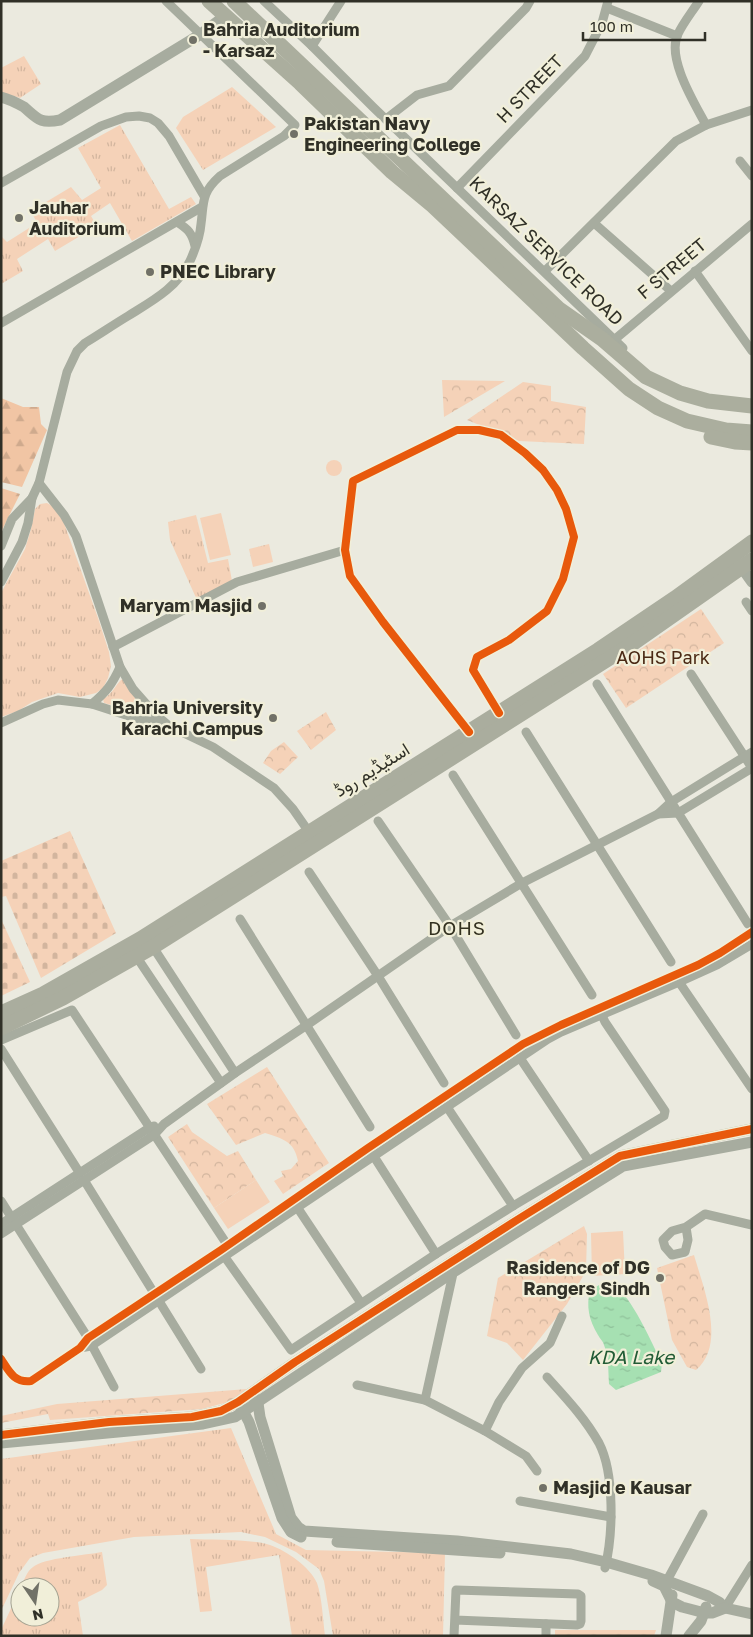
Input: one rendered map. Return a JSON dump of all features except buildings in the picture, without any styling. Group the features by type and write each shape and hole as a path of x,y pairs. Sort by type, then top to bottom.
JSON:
{"highway":[{"path":"209,1 300,83 392,172 433,206 629,389 672,416 694,423 730,431 752,422"},
{"path":"234,1 636,384 660,400 714,419 752,444"},
{"path":"559,309 602,339 646,377 680,393 708,401 752,406"},
{"path":"583,348 623,396 645,412 686,430 752,432"}],"main road":[{"name":"اسٹیڈیم روڈ","path":"1,1013 50,990 140,939 499,713 652,614 752,542"},
{"name":"اسٹیڈیم روڈ","path":"1,1028 63,998 153,947 632,644 747,564"}],"street":[{"path":"1,582 22,542 28,523 32,498 39,483 68,372 78,351 85,343 155,300 172,286 183,274 195,247 201,225 204,196 211,184 220,176 284,136 295,125 166,1"},
{"name":"KARSAZ SERVICE ROAD","path":"264,1 545,271 614,340 643,367 680,393"},
{"path":"312,46 341,1"},
{"path":"386,119 417,95 450,86 526,8 530,1"},
{"path":"699,1 677,36 676,54 684,85 706,124"},
{"path":"608,5 677,36"},
{"name":"H STREET","path":"457,188 585,56 602,23 608,5"},
{"path":"1,97 22,106 43,122 60,120 200,34 225,16"},
{"path":"545,271 676,141 706,124 752,110"},
{"path":"1,183 101,126 126,116 139,116 150,118 158,123 169,136 204,196"},
{"path":"740,161 752,176"},
{"path":"1,323 202,208"},
{"path":"177,222 189,230 193,236 195,247"},
{"path":"594,223 671,291"},
{"name":"F STREET","path":"614,340 752,224"},
{"path":"695,271 752,351"},
{"path":"469,732 383,622 350,576 345,550 353,481 457,430 479,430 501,435 543,470 557,490 566,509 574,537 563,579 547,612 509,640 478,657 473,670 499,713"},
{"path":"39,483 64,515 76,536 120,667 133,689 155,714 169,726"},
{"path":"1,546 12,519 32,498"},
{"path":"113,648 237,582 345,550"},
{"path":"747,564 752,582"},
{"path":"746,602 752,611"},
{"path":"92,704 113,683 120,667"},
{"path":"658,814 678,812 752,768 748,754 691,674"},
{"path":"596,684 678,812 750,932 676,978"},
{"path":"1,724 43,704 58,700 92,704 132,717 169,726 213,747 274,788 293,809 309,832"},
{"path":"526,732 671,962"},
{"path":"1,1224 14,1221 84,1180 235,1073 450,926 522,883 658,814 671,802 748,754"},
{"path":"453,775 592,995"},
{"path":"378,821 450,926 516,1035"},
{"path":"309,872 378,976 444,1083"},
{"path":"240,919 370,1127"},
{"path":"1,1359 16,1380 31,1381 225,1251 523,1044 561,1025 600,1011 676,978 717,965 752,944"},
{"path":"153,947 235,1073"},
{"path":"136,956 221,1083"},
{"path":"676,978 752,1089"},
{"path":"1,1040 72,1010 152,1132 225,1251 291,1350 436,1254 664,1116 665,1114 600,1011"},
{"path":"295,1203 373,1155 520,1058 600,1011"},
{"path":"1,1049 79,1172"},
{"path":"520,1058 589,1161"},
{"path":"447,1107 513,1206"},
{"path":"1,1443 203,1424 226,1420 241,1407 620,1156 752,1129"},
{"path":"1,1234 14,1221 79,1172 152,1132"},
{"path":"452,1266 623,1166 752,1142"},
{"path":"373,1155 436,1254"},
{"path":"84,1180 201,1369"},
{"path":"1,1201 89,1342 114,1387"},
{"path":"295,1203 361,1303"},
{"path":"686,1227 705,1214 752,1224"},
{"path":"425,1400 449,1296 452,1266"},
{"path":"438,1276 449,1296"},
{"path":"485,1431 499,1402 522,1368 550,1343 562,1316"},
{"path":"547,1377 578,1412 600,1445 608,1475 611,1517 606,1565"},
{"path":"357,1385 425,1400 485,1431 526,1456 537,1471"},
{"path":"255,1398 291,1518 301,1529 318,1533 456,1541 570,1554 665,1584 680,1586 708,1596 725,1608 752,1614"},
{"path":"1,1435 109,1422 192,1417 241,1407"},
{"path":"241,1407 286,1527 299,1537 356,1543 532,1555 606,1565"},
{"path":"520,1501 611,1517"},
{"path":"666,1636 670,1599 665,1584 703,1514"},
{"path":"670,1599 675,1604 705,1613 712,1613 725,1608 752,1565"},
{"path":"670,1599 680,1586"},
{"path":"454,1620 580,1624 581,1596 578,1594 456,1590 454,1620 454,1636"},
{"path":"689,1636 705,1613 708,1596"},
{"path":"546,1624 546,1636"}],"green space":[{"path":"24,56 41,84 20,98 1,92 1,68"},
{"path":"232,87 276,127 203,170 176,128 183,117"},
{"path":"120,125 169,209 191,197 196,204 132,241 110,203 91,216 97,226 55,251 48,239 17,259 23,271 1,284 1,236 7,242 37,223 31,211 71,187 82,200 101,188 78,148"},
{"path":"442,380 505,381 444,417"},
{"path":"523,382 551,386 551,401 586,407 584,444 519,441 467,420"},
{"path":"1,398 23,407 39,407 41,424 47,430 22,487 1,482"},
{"path":"331,460 337,460 342,465 340,474 331,476 326,471 326,465"},
{"path":"1,488 20,494 1,532"},
{"path":"47,503 54,507 64,523 98,618 109,652 111,666 103,688 96,693 80,697 58,693 32,702 18,711 1,717 1,593 25,549 35,509 40,504"},
{"path":"221,513 231,555 210,560 200,518"},
{"path":"196,515 208,563 228,559 232,581 197,600 170,540 168,522"},
{"path":"269,544 273,562 253,567 249,549"},
{"name":"AOHS Park","path":"701,609 724,643 626,708 603,674"},
{"path":"122,679 146,714 104,703 103,699 109,695"},
{"path":"326,712 336,730 311,750 297,731"},
{"path":"284,742 298,757 280,774 263,763 271,751"},
{"path":"70,831 116,933 41,978 6,896 1,897 1,861"},
{"path":"1,919 30,982 1,996"},
{"path":"267,1067 329,1163 283,1194 274,1181 283,1176 281,1171 291,1169 298,1161 291,1145 282,1139 265,1133 236,1145 207,1104"},
{"path":"187,1124 192,1132 227,1156 238,1151 256,1180 214,1208 168,1137"},
{"path":"256,1180 270,1202 228,1229 214,1208"},
{"path":"584,1226 587,1234 586,1271 567,1304 523,1360 507,1343 487,1336 498,1278"},
{"path":"623,1231 625,1274 592,1276 591,1233"},
{"path":"694,1255 707,1299 711,1331 710,1346 705,1359 696,1370 687,1367 672,1340 657,1268"},
{"path":"247,1389 228,1402 202,1409 50,1420 48,1414 1,1423 1,1416 57,1404"},
{"path":"231,1428 276,1534 306,1550 445,1553 443,1636 333,1636 324,1581 319,1569 296,1552 265,1537 241,1532 134,1537 43,1553 30,1558 17,1577 10,1577 10,1592 1,1611 1,1459"},
{"path":"190,1539 262,1543 277,1548 297,1560 309,1571 317,1583 325,1636 292,1636 279,1555 206,1567 212,1611 200,1612"},
{"path":"102,1552 107,1585 102,1590 78,1602 83,1636 1,1636 1,1630 10,1611 10,1627 60,1627 60,1577 26,1577 31,1569 38,1564 66,1557"},
{"path":"555,1630 656,1630 654,1636 555,1636"}],"water":[{"name":"KDA Lake","path":"601,1284 613,1285 627,1298 641,1320 662,1363 661,1372 616,1390 609,1384 606,1350 592,1324 589,1313 590,1290"}],"cycle path":[{"path":"469,732 383,622 350,576 345,550 353,481 457,430 479,430 501,435 525,453 543,470 557,490 566,509 574,537 563,579 547,611 509,640 477,657 473,670 499,713"},
{"path":"1,1359 16,1378 31,1381 80,1348 88,1338 221,1250 523,1044 561,1025 698,965 752,932"},
{"path":"1,1435 109,1422 192,1417 221,1411 238,1402 295,1362 620,1156 752,1129"}],"place":[{"name":"Bahria Auditorium - Karsaz","path":"193,40"},
{"name":"Pakistan Navy Engineering College","path":"294,134"},
{"name":"Jauhar Auditorium","path":"19,218"},
{"name":"PNEC Library","path":"150,272"},
{"name":"Maryam Masjid","path":"262,606"},
{"name":"Bahria University Karachi Campus","path":"273,718"},
{"name":"Rasidence of DG Rangers Sindh","path":"660,1278"},
{"name":"Masjid e Kausar","path":"543,1488"}],"district":[{"name":"DOHS","path":"457,928"}]}
